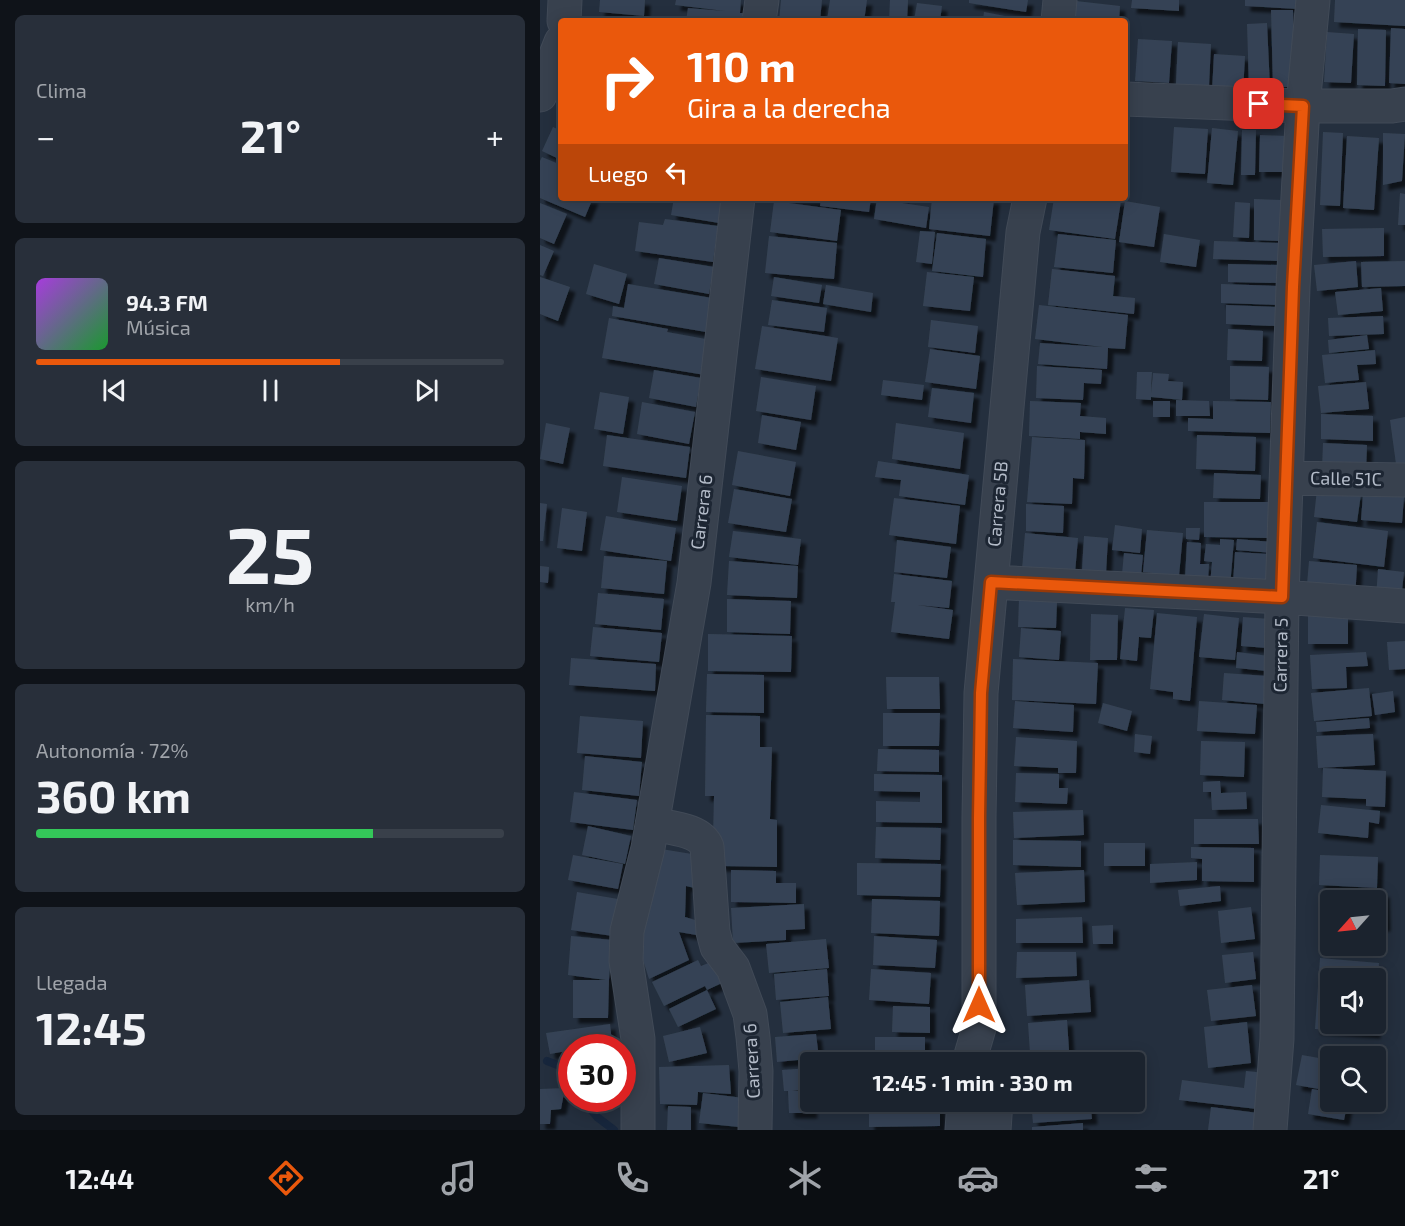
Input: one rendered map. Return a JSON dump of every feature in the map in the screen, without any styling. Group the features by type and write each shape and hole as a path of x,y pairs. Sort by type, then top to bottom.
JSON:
{"street":[{"path":"564,18 565,0"},
{"path":"759,18 762,0"},
{"path":"1058,18 1060,0"},
{"name":"Carrera 5","path":"1270,1130 1277,1039 1282,597 1293,287 1303,106 1313,0"},
{"path":"540,36 558,36"},
{"path":"540,94 558,49"},
{"path":"1128,99 1303,106 1405,104"},
{"name":"Carrera 6","path":"638,1130 638,1039 626,961 627,931 653,824 694,583 738,201"},
{"name":"Carrera 5B","path":"972,1052 979,1028 981,693 1023,232 1029,201"},
{"name":"Calle 51C","path":"1287,478 1405,480"},
{"path":"991,582 1282,597 1405,606"},
{"name":"Carrera 6","path":"653,824 696,835 704,840 707,847 713,933 717,947 733,968 750,1014 756,1071 755,1130"},
{"name":"Carrera 5B","path":"979,1028 989,1052"},
{"path":"962,1130 963,1112"},
{"path":"994,1130 995,1112"}],"building":[{"path":"600,0 645,0 644,16 599,12"},
{"path":"676,0 741,0 740,13 743,13 742,18 686,18 688,8 725,11 675,5"},
{"path":"781,0 822,0 820,18 779,18"},
{"path":"830,0 867,0 864,18 827,18"},
{"path":"890,0 908,0 907,18 889,18"},
{"path":"969,0 1028,0 1026,12 969,3"},
{"path":"1132,0 1179,0 1179,11 1131,8"},
{"path":"1245,0 1298,0 1298,9 1245,6"},
{"path":"1335,0 1405,0 1405,26 1334,22"},
{"path":"1076,1 1120,6 1119,18 1074,18"},
{"path":"917,3 942,6 940,18 914,18"},
{"path":"1271,10 1293,10 1295,87 1273,87"},
{"path":"984,12 1016,18 983,18"},
{"path":"605,16 628,18 605,18"},
{"path":"1267,23 1270,88 1249,88 1247,24"},
{"path":"1391,28 1405,29 1405,84 1389,83"},
{"path":"1358,29 1386,30 1385,86 1357,85"},
{"path":"1327,32 1354,34 1351,83 1324,82"},
{"path":"1138,39 1172,41 1169,83 1135,81"},
{"path":"1178,42 1211,44 1209,86 1176,84"},
{"path":"1214,54 1245,56 1243,93 1212,91"},
{"path":"553,127 558,130 558,159 542,151"},
{"path":"1174,127 1208,129 1205,174 1171,172"},
{"path":"1212,128 1238,131 1233,185 1207,183"},
{"path":"1242,130 1256,130 1255,175 1241,175"},
{"path":"1323,132 1343,133 1340,206 1320,205"},
{"path":"1383,133 1405,134 1402,181 1383,185"},
{"path":"1260,135 1289,136 1288,172 1259,172"},
{"path":"1347,136 1379,138 1374,210 1343,208"},
{"path":"542,157 558,164 558,201 592,201 585,217 540,198 540,161"},
{"path":"1400,193 1405,194 1405,225 1398,225"},
{"path":"1254,199 1281,200 1280,241 1254,240"},
{"path":"673,201 723,201 719,223 671,215"},
{"path":"774,201 841,210 837,241 770,232"},
{"path":"795,201 819,201 819,203"},
{"path":"821,201 871,201 869,212 820,206"},
{"path":"877,201 902,201 902,203 929,207 926,228 874,219"},
{"path":"932,201 994,201 990,236 929,229"},
{"path":"1054,201 1121,201 1115,239 1049,230"},
{"path":"1125,201 1160,207 1154,247 1119,242"},
{"path":"1235,202 1250,203 1249,238 1233,237"},
{"path":"540,203 567,214 554,244 540,238"},
{"path":"665,219 718,226 713,262 635,251 639,222 663,225"},
{"path":"1384,228 1384,256 1323,257 1322,229"},
{"path":"920,231 935,232 932,264 916,262"},
{"path":"937,233 986,239 983,277 932,271"},
{"path":"1058,234 1116,240 1113,273 1054,267"},
{"path":"1164,234 1200,240 1196,267 1160,262"},
{"path":"769,236 837,243 834,279 765,273"},
{"path":"1214,241 1280,243 1279,261 1213,259"},
{"path":"540,245 554,251 543,276 540,275"},
{"path":"659,258 714,267 709,294 654,284"},
{"path":"1356,261 1358,287 1317,291 1314,265"},
{"path":"1405,261 1405,286 1362,287 1361,262"},
{"path":"594,264 627,274 619,304 586,294"},
{"path":"1228,264 1279,265 1278,283 1228,282"},
{"path":"1052,269 1115,276 1113,296 1135,298 1134,314 1048,305"},
{"path":"927,272 974,277 970,311 923,306"},
{"path":"540,277 570,287 558,321 540,314"},
{"path":"774,277 822,285 819,303 771,296"},
{"path":"628,284 718,299 712,333 612,316 613,306 624,308"},
{"path":"1221,284 1278,286 1278,305 1221,303"},
{"path":"826,285 873,293 871,312 823,304"},
{"path":"1381,288 1383,311 1338,315 1335,292"},
{"path":"772,300 827,308 824,332 768,325"},
{"path":"1039,305 1128,315 1125,349 1108,348 1107,369 1038,364 1040,343 1103,347 1035,339"},
{"path":"1226,305 1277,307 1276,326 1226,324"},
{"path":"1383,316 1384,334 1329,336 1328,318"},
{"path":"609,318 711,340 705,375 602,358"},
{"path":"931,320 978,326 975,353 928,347"},
{"path":"762,326 838,338 831,381 755,369"},
{"path":"1228,329 1263,331 1262,361 1227,360"},
{"path":"1367,335 1369,349 1329,353 1328,340"},
{"path":"930,349 980,356 976,389 925,382"},
{"path":"1375,350 1376,364 1357,365 1359,380 1325,383 1322,355"},
{"path":"1037,366 1102,370 1101,384 1084,383 1083,400 1036,398"},
{"path":"1230,366 1269,367 1268,400 1230,399"},
{"path":"654,370 701,378 696,407 649,398"},
{"path":"1137,372 1152,372 1151,393 1153,373 1169,374 1168,381 1183,382 1182,400 1151,397 1151,400 1136,399"},
{"path":"761,377 816,386 811,420 756,411"},
{"path":"883,380 924,385 922,400 881,395"},
{"path":"1366,382 1369,409 1321,413 1318,386"},
{"path":"932,388 974,393 971,423 928,417"},
{"path":"600,392 629,397 623,434 594,429"},
{"path":"1176,400 1209,401 1210,416 1176,416"},
{"path":"1030,401 1081,403 1080,416 1106,418 1106,434 1080,432 1080,439 1029,436"},
{"path":"1153,401 1170,401 1170,417 1153,417"},
{"path":"1213,401 1271,402 1270,433 1188,431 1188,418 1213,419"},
{"path":"642,402 695,412 689,444 637,434"},
{"path":"1321,414 1373,416 1373,441 1321,439"},
{"path":"762,415 801,422 796,450 758,443"},
{"path":"1405,417 1405,463 1396,464 1390,420"},
{"path":"546,423 570,428 563,464 540,459"},
{"path":"896,423 964,433 960,469 892,459"},
{"path":"607,435 690,447 686,478 603,466"},
{"path":"1197,435 1256,437 1255,471 1196,469"},
{"path":"1032,437 1085,440 1084,479 1073,478 1072,504 1027,502"},
{"path":"1323,443 1367,445 1366,471 1322,469"},
{"path":"738,451 796,462 790,496 732,485"},
{"path":"878,461 969,475 965,505 899,496 901,480 875,477"},
{"path":"1214,473 1261,475 1260,499 1213,498"},
{"path":"622,477 682,486 677,521 617,512"},
{"path":"734,489 792,499 786,532 728,523"},
{"path":"1317,489 1361,494 1357,522 1314,517"},
{"path":"1363,494 1404,497 1402,523 1361,520"},
{"path":"894,498 960,506 956,544 889,535"},
{"path":"1204,502 1268,502 1268,538 1204,537"},
{"path":"540,503 547,504 543,541 540,541"},
{"path":"1026,504 1064,506 1063,533 1026,531"},
{"path":"562,508 587,512 582,551 557,548"},
{"path":"606,516 676,528 671,561 600,550"},
{"path":"1317,522 1388,531 1384,567 1313,558"},
{"path":"1115,525 1142,529 1140,553 1112,550"},
{"path":"1186,528 1200,528 1199,540 1186,539"},
{"path":"1147,530 1183,533 1179,576 1143,572"},
{"path":"733,531 801,539 798,565 729,557"},
{"path":"1025,533 1078,538 1075,573 1022,569"},
{"path":"1084,536 1108,538 1106,573 1082,571"},
{"path":"1220,539 1234,540 1230,587 1210,585 1212,562 1204,561 1206,544 1220,545"},
{"path":"1237,539 1273,542 1273,553 1236,550"},
{"path":"897,540 951,547 947,578 894,572"},
{"path":"1187,542 1201,543 1200,564 1209,564 1208,581 1185,579"},
{"path":"1235,552 1269,554 1267,586 1233,583"},
{"path":"1124,553 1143,555 1141,576 1122,574"},
{"path":"604,556 667,561 664,594 601,588"},
{"path":"729,561 798,566 797,598 727,595"},
{"path":"1309,561 1357,565 1355,600 1306,596"},
{"path":"540,566 549,567 548,583 540,582"},
{"path":"1378,569 1404,572 1401,600 1376,598"},
{"path":"894,574 952,581 949,608 917,605 953,610 949,639 891,632 895,602 891,602"},
{"path":"598,593 664,599 661,630 595,624"},
{"path":"727,599 791,601 790,634 727,632"},
{"path":"1019,599 1057,601 1056,628 1018,627"},
{"path":"1125,608 1154,610 1151,638 1139,637 1137,661 1120,659"},
{"path":"1157,613 1197,617 1190,701 1173,699 1173,692 1150,689"},
{"path":"1091,614 1118,615 1117,660 1090,660"},
{"path":"1204,614 1239,618 1235,660 1199,657"},
{"path":"1308,615 1348,616 1348,644 1308,644"},
{"path":"1243,617 1270,619 1267,648 1241,646"},
{"path":"593,627 662,633 659,662 590,656"},
{"path":"1021,628 1061,631 1059,660 1019,657"},
{"path":"708,634 792,636 791,672 708,671"},
{"path":"1405,641 1405,669 1389,670 1387,642"},
{"path":"1237,652 1269,656 1267,671 1236,668"},
{"path":"1366,652 1368,666 1346,667 1347,688 1312,689 1310,655"},
{"path":"571,658 656,664 655,691 569,685"},
{"path":"1013,659 1098,663 1096,704 1012,700"},
{"path":"1224,673 1267,676 1265,704 1222,700"},
{"path":"707,674 764,675 764,713 706,712"},
{"path":"886,677 939,677 940,709 887,709"},
{"path":"1369,688 1372,716 1314,721 1311,693"},
{"path":"1393,691 1395,712 1375,715 1372,694"},
{"path":"1015,701 1074,705 1073,732 1013,728"},
{"path":"1199,701 1257,705 1255,734 1197,731"},
{"path":"1103,703 1132,711 1127,731 1098,723"},
{"path":"883,713 940,713 939,746 883,746"},
{"path":"706,715 760,716 760,747 772,747 770,819 777,820 777,867 720,866 713,837 714,796 705,796"},
{"path":"580,716 643,721 641,758 577,753"},
{"path":"1369,718 1370,728 1317,732 1316,722"},
{"path":"1135,734 1152,736 1150,754 1134,752"},
{"path":"1373,734 1375,765 1318,768 1316,736"},
{"path":"1016,737 1077,741 1076,773 1058,773 1058,768 1014,766"},
{"path":"1201,741 1245,742 1244,777 1200,775"},
{"path":"878,749 939,750 939,772 877,771"},
{"path":"585,756 642,762 639,796 582,790"},
{"path":"1323,768 1386,771 1385,807 1366,806 1366,799 1322,797"},
{"path":"1016,773 1059,774 1059,788 1068,788 1067,804 1015,802"},
{"path":"874,774 942,775 942,823 876,822 876,801 920,802 920,792 874,791"},
{"path":"1220,781 1221,793 1246,792 1247,809 1212,810 1211,792 1203,792 1203,782"},
{"path":"574,792 637,800 633,830 570,822"},
{"path":"1321,805 1380,811 1379,824 1369,822 1368,838 1318,833"},
{"path":"1083,810 1084,835 1014,838 1013,812"},
{"path":"1194,819 1258,819 1259,844 1194,844"},
{"path":"588,826 631,836 625,864 582,855"},
{"path":"876,827 941,828 940,860 875,858"},
{"path":"1013,840 1081,841 1081,867 1013,865"},
{"path":"1104,843 1145,843 1145,866 1104,866"},
{"path":"1191,847 1254,848 1254,882 1202,881 1202,859 1191,858"},
{"path":"655,848 698,855 699,889 686,886 685,917 702,922 702,936 679,932 689,960 649,979 636,938"},
{"path":"573,855 623,864 618,889 568,880"},
{"path":"1320,855 1378,857 1377,888 1319,885"},
{"path":"1197,862 1197,880 1150,883 1150,864"},
{"path":"857,863 941,864 940,897 857,895"},
{"path":"731,870 776,871 776,883 796,883 796,903 731,902"},
{"path":"1084,870 1085,902 1017,905 1015,873"},
{"path":"1220,886 1221,901 1180,906 1178,890"},
{"path":"577,892 618,899 613,936 571,930"},
{"path":"872,899 940,901 939,936 871,933"},
{"path":"804,904 805,929 786,930 786,940 733,943 731,908"},
{"path":"1251,907 1255,939 1221,943 1218,911"},
{"path":"1082,917 1083,943 1016,943 1016,919"},
{"path":"1113,925 1113,944 1093,944 1092,926"},
{"path":"571,936 612,940 608,1018 573,1018 573,980 606,980 568,975"},
{"path":"874,936 937,940 935,968 873,965"},
{"path":"826,939 829,968 769,973 766,944"},
{"path":"1017,952 1076,952 1077,976 1016,978"},
{"path":"1253,952 1256,979 1225,983 1222,955"},
{"path":"1320,958 1379,963 1379,968 1320,968 1320,1029 1315,1029"},
{"path":"698,960 701,966 711,962 722,983 707,990 705,986 664,1006 652,982"},
{"path":"827,969 829,996 776,1000 774,974"},
{"path":"871,969 931,973 929,1004 869,1000"},
{"path":"1089,980 1091,1012 1027,1016 1025,985"},
{"path":"1252,985 1256,1016 1211,1021 1207,990"},
{"path":"707,990 716,1009 678,1027 669,1009"},
{"path":"828,997 831,1029 783,1033 780,1002"},
{"path":"893,1006 930,1007 930,1033 892,1032"},
{"path":"1067,1020 1069,1050 1030,1052 1028,1023"},
{"path":"1247,1022 1251,1063 1208,1068 1204,1027"},
{"path":"610,1024 611,1034 558,1034 558,1053 550,1054 546,1033"},
{"path":"700,1027 707,1053 669,1062 663,1036"},
{"path":"816,1034 818,1052 800,1052 800,1060 777,1062 775,1037"},
{"path":"875,1037 925,1037 925,1052 875,1052"},
{"path":"1302,1055 1320,1058 1320,1089 1296,1085"},
{"path":"729,1065 731,1094 698,1092 697,1105 660,1104 659,1067"},
{"path":"800,1069 800,1090 792,1091 800,1091 800,1112 812,1113 789,1113 788,1091 784,1091 782,1070"},
{"path":"1246,1071 1265,1073 1257,1109 1179,1100 1182,1080 1244,1088"},
{"path":"558,1088 558,1109 551,1110 550,1124 540,1124 540,1089"},
{"path":"1312,1089 1320,1090 1320,1112 1346,1112 1344,1120 1308,1114"},
{"path":"703,1093 752,1099 749,1128 699,1123"},
{"path":"668,1106 691,1107 691,1130 667,1130"},
{"path":"1211,1107 1258,1113 1256,1130 1208,1130"},
{"path":"869,1112 940,1112 940,1126 869,1127"},
{"path":"1032,1112 1091,1112 1092,1119 1033,1123"},
{"path":"1083,1123 1083,1130 1032,1130 1032,1127"}],"waterway":[{"path":"547,1061 558,1065"},
{"path":"593,1112 614,1130"}],"route":[{"path":"979,1005 981,693 991,582 1282,597 1293,287 1303,106 1259,104"}]}
